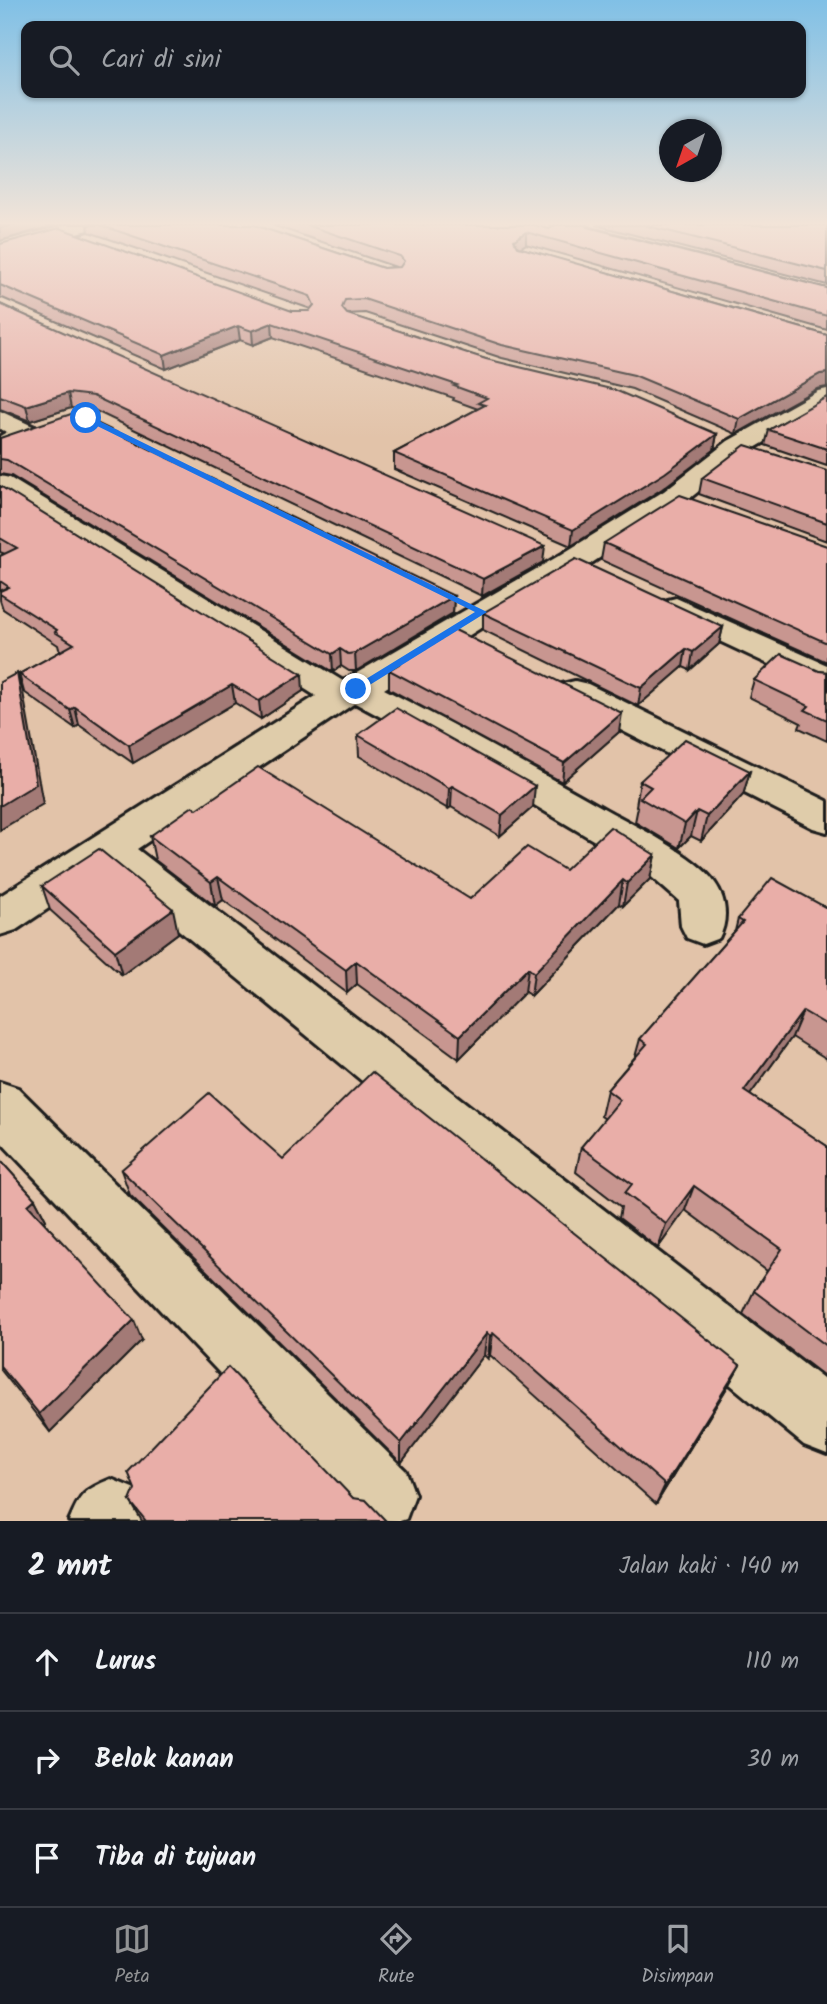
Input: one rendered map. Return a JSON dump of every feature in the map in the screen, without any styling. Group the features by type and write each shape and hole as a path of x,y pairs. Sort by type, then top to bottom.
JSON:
{"street":[{"path":"0,918 349,693 465,614 560,555 686,502 738,447 827,396"},
{"path":"0,419 39,429 0,445"},
{"path":"0,484 349,693 536,786 662,862 698,892 701,897 703,926"},
{"path":"560,555 611,578"},
{"path":"649,596 827,678"},
{"path":"465,614 491,649"},
{"path":"541,674 827,818"},
{"path":"108,849 827,1422"},
{"path":"0,1105 382,1495"}],"building":[{"path":"26,296 250,296 292,311 309,311 314,305 310,296 690,296 827,335 827,373 820,374 739,419 634,375 502,345 364,299 345,300 342,308 347,314 486,359 615,390 717,434 665,473 573,530 394,453 485,405 478,403 487,398 454,386 457,385 272,323 252,331 238,326 164,355"},
{"path":"755,296 827,296 827,316"},
{"path":"0,304 545,546 483,579 93,396 68,393 26,406 0,396"},
{"path":"827,397 827,449 769,430"},
{"path":"78,414 454,596 355,653 348,654 340,649 332,654 7,460 0,459 0,438"},
{"path":"745,445 827,471 827,523 702,478"},
{"path":"0,486 302,674 259,701 232,685 129,745 75,707 70,710 19,674 74,644 0,594 0,591 9,587 0,581 0,556 17,548 0,538"},
{"path":"680,495 827,546 827,643 604,543"},
{"path":"576,559 723,627 693,652 686,649 641,688 483,613"},
{"path":"455,630 622,713 564,763 389,670"},
{"path":"781,654 827,672 827,720 805,710 809,706 754,680"},
{"path":"17,673 36,784 0,806 0,682"},
{"path":"396,708 535,786 502,815 452,786 449,788 358,735"},
{"path":"685,739 750,771 707,816 697,811 685,824 640,798 651,787 640,781"},
{"path":"258,767 470,899 527,847 565,870 610,827 655,855 627,883 623,880 534,973 528,968 460,1036 356,961 346,970 218,877 211,882 150,836 193,806 197,809"},
{"path":"99,849 173,909 115,951 42,886"},
{"path":"772,878 827,908 827,1025 803,1011 744,1091 827,1146 827,1346 754,1291 782,1249 694,1186 666,1224 625,1193 632,1184 581,1147 620,1100 607,1090 647,1044 640,1039 743,922 738,919"},
{"path":"372,1072 740,1365 665,1485 493,1333 490,1336 487,1333 401,1443 121,1170 209,1093 283,1159"},
{"path":"0,1160 35,1199 28,1205 134,1320 39,1414 0,1366"},
{"path":"228,1367 353,1498 366,1500 386,1521 146,1521 130,1501 135,1489 128,1472"}],"route":[{"path":"86,418 483,612 356,689"}]}
